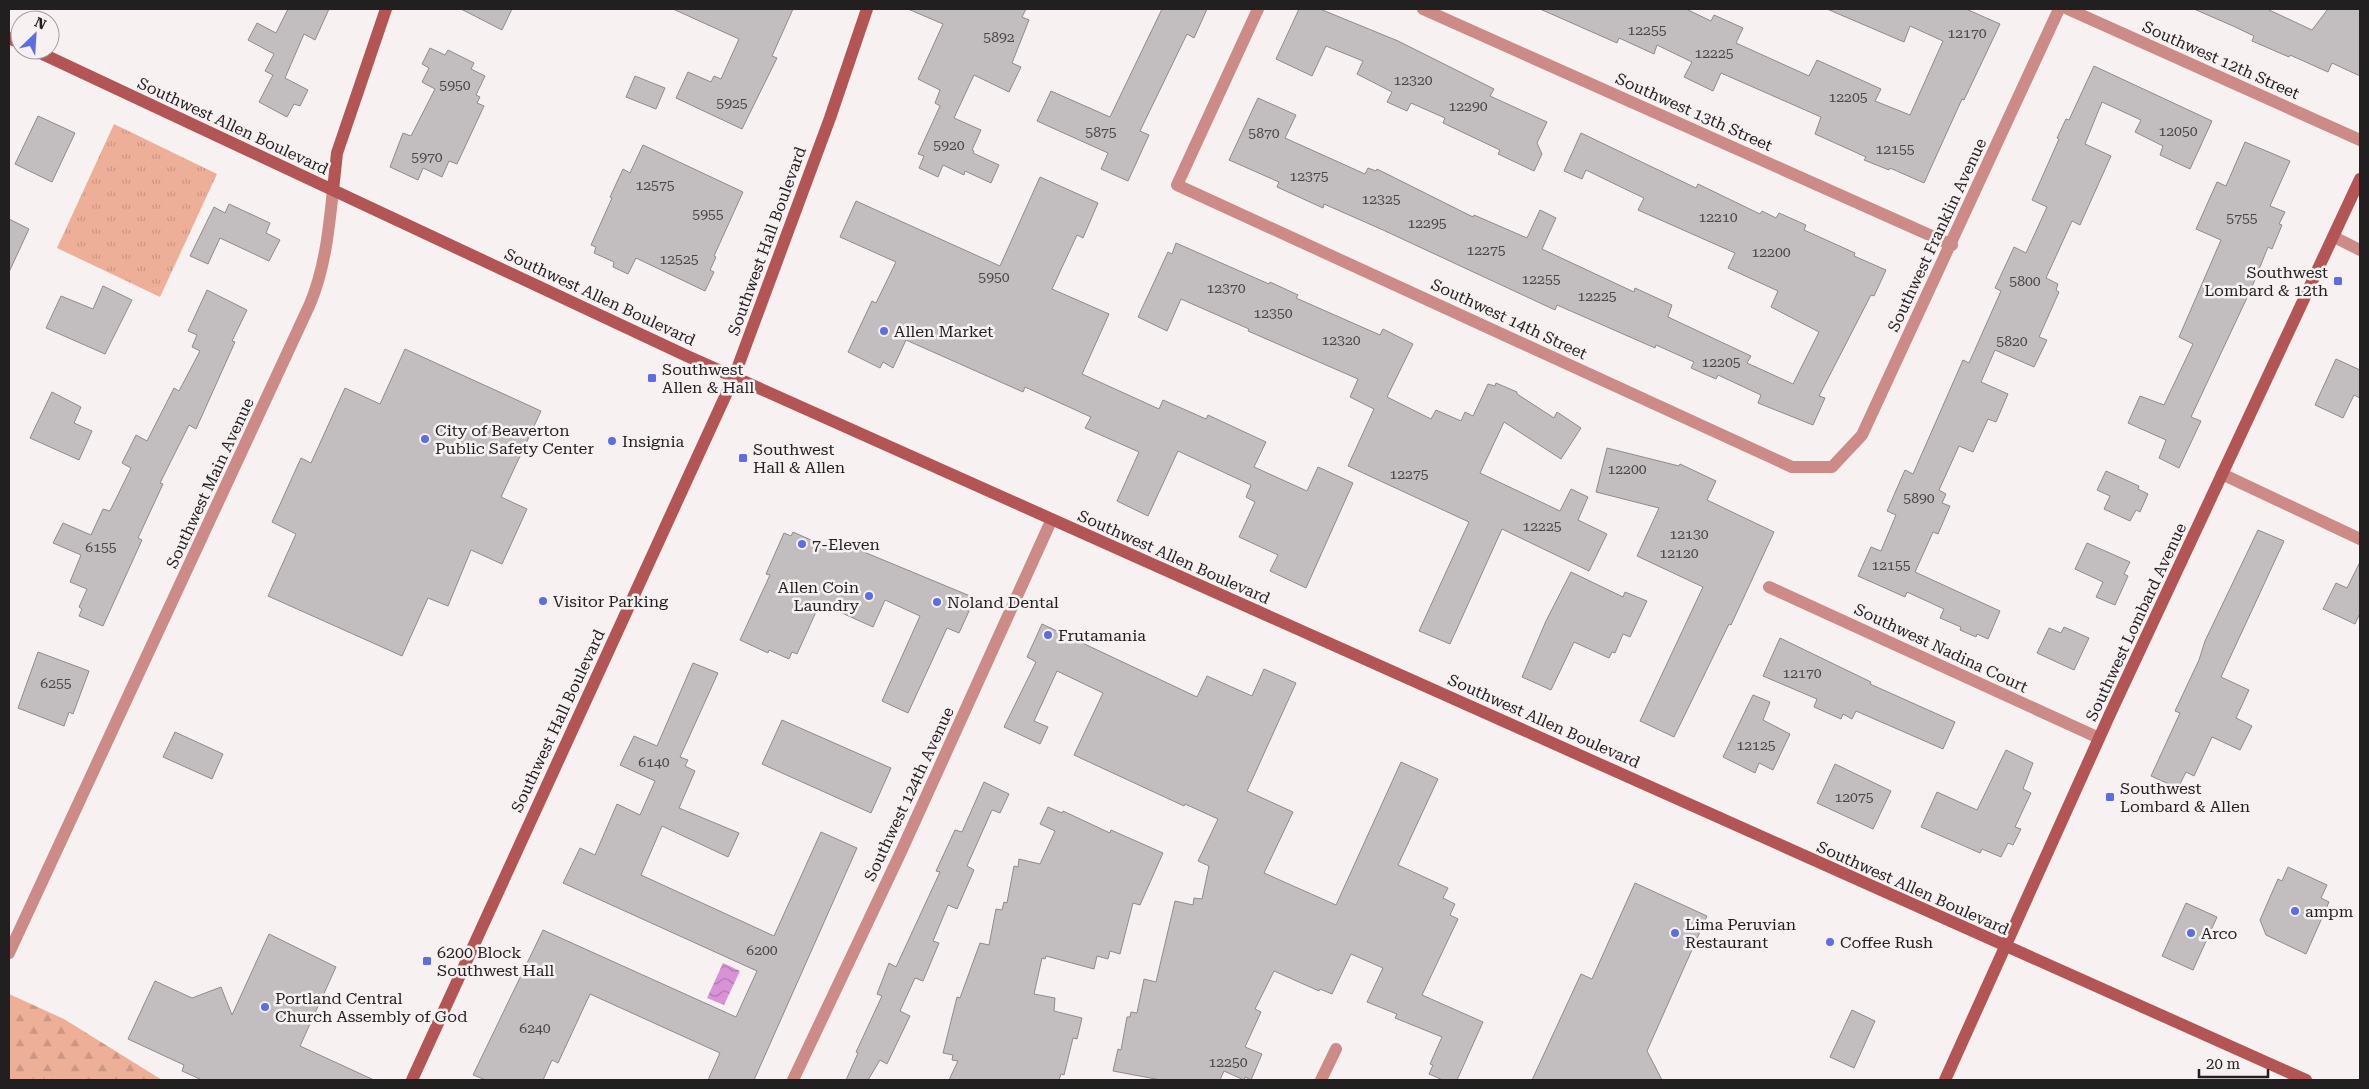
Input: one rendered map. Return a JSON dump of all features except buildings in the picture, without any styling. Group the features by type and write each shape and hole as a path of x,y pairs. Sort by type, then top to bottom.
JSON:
{"main road":[{"name":"Southwest Main Avenue","path":"333,190 337,153 386,9"},
{"name":"Southwest Hall Boulevard","path":"412,1080 734,377 830,118 868,9"},
{"name":"Southwest Allen Boulevard","path":"55,60 734,377 1051,521 1644,783 2005,947 2306,1080"},
{"name":"Southwest Lombard Avenue","path":"1945,1080 2099,738 2360,179"}],"street":[{"name":"Southwest 14th Street","path":"1258,9 1177,184 1792,467 1832,467"},
{"name":"Southwest 13th Street","path":"1423,9 1952,245"},
{"name":"Southwest Franklin Avenue","path":"1832,467 1862,436 1952,245 2059,9"},
{"name":"Southwest 12th Street","path":"2068,9 2360,140"},
{"name":"Southwest Main Avenue","path":"9,953 310,304 321,273 328,236 333,190"},
{"path":"2334,237 2360,250"},
{"path":"2222,474 2360,539"},
{"name":"Southwest 124th Avenue","path":"793,1080 908,836 1051,521"},
{"name":"Southwest Nadina Court","path":"1768,587 2099,738"},
{"path":"1322,1080 1336,1049"}],"green space":[{"path":"114,124 217,174 160,297 57,248"},
{"path":"9,994 64,1019 162,1080 9,1080"},
{"path":"44,1071 70,1080 32,1080"}],"water":[{"path":"723,963 740,971 724,1005 707,998"}],"place":[{"name":"Southwest Lombard & 12th","path":"2338,281"},
{"name":"Allen Market","path":"884,331"},
{"name":"Southwest Allen & Hall","path":"652,378"},
{"name":"City of Beaverton Public Safety Center","path":"425,439"},
{"name":"Insignia","path":"612,441"},
{"name":"Southwest Hall & Allen","path":"743,458"},
{"name":"7-Eleven","path":"802,544"},
{"name":"Allen Coin Laundry","path":"869,596"},
{"name":"Visitor Parking","path":"543,601"},
{"name":"Noland Dental","path":"937,602"},
{"name":"Frutamania","path":"1048,635"},
{"name":"Southwest Lombard & Allen","path":"2110,797"},
{"name":"ampm","path":"2295,911"},
{"name":"Lima Peruvian Restaurant","path":"1675,933"},
{"name":"Arco","path":"2191,933"},
{"name":"Coffee Rush","path":"1830,942"},
{"name":"6200 Block Southwest Hall","path":"427,961"},
{"name":"Portland Central Church Assembly of God","path":"265,1007"}]}
